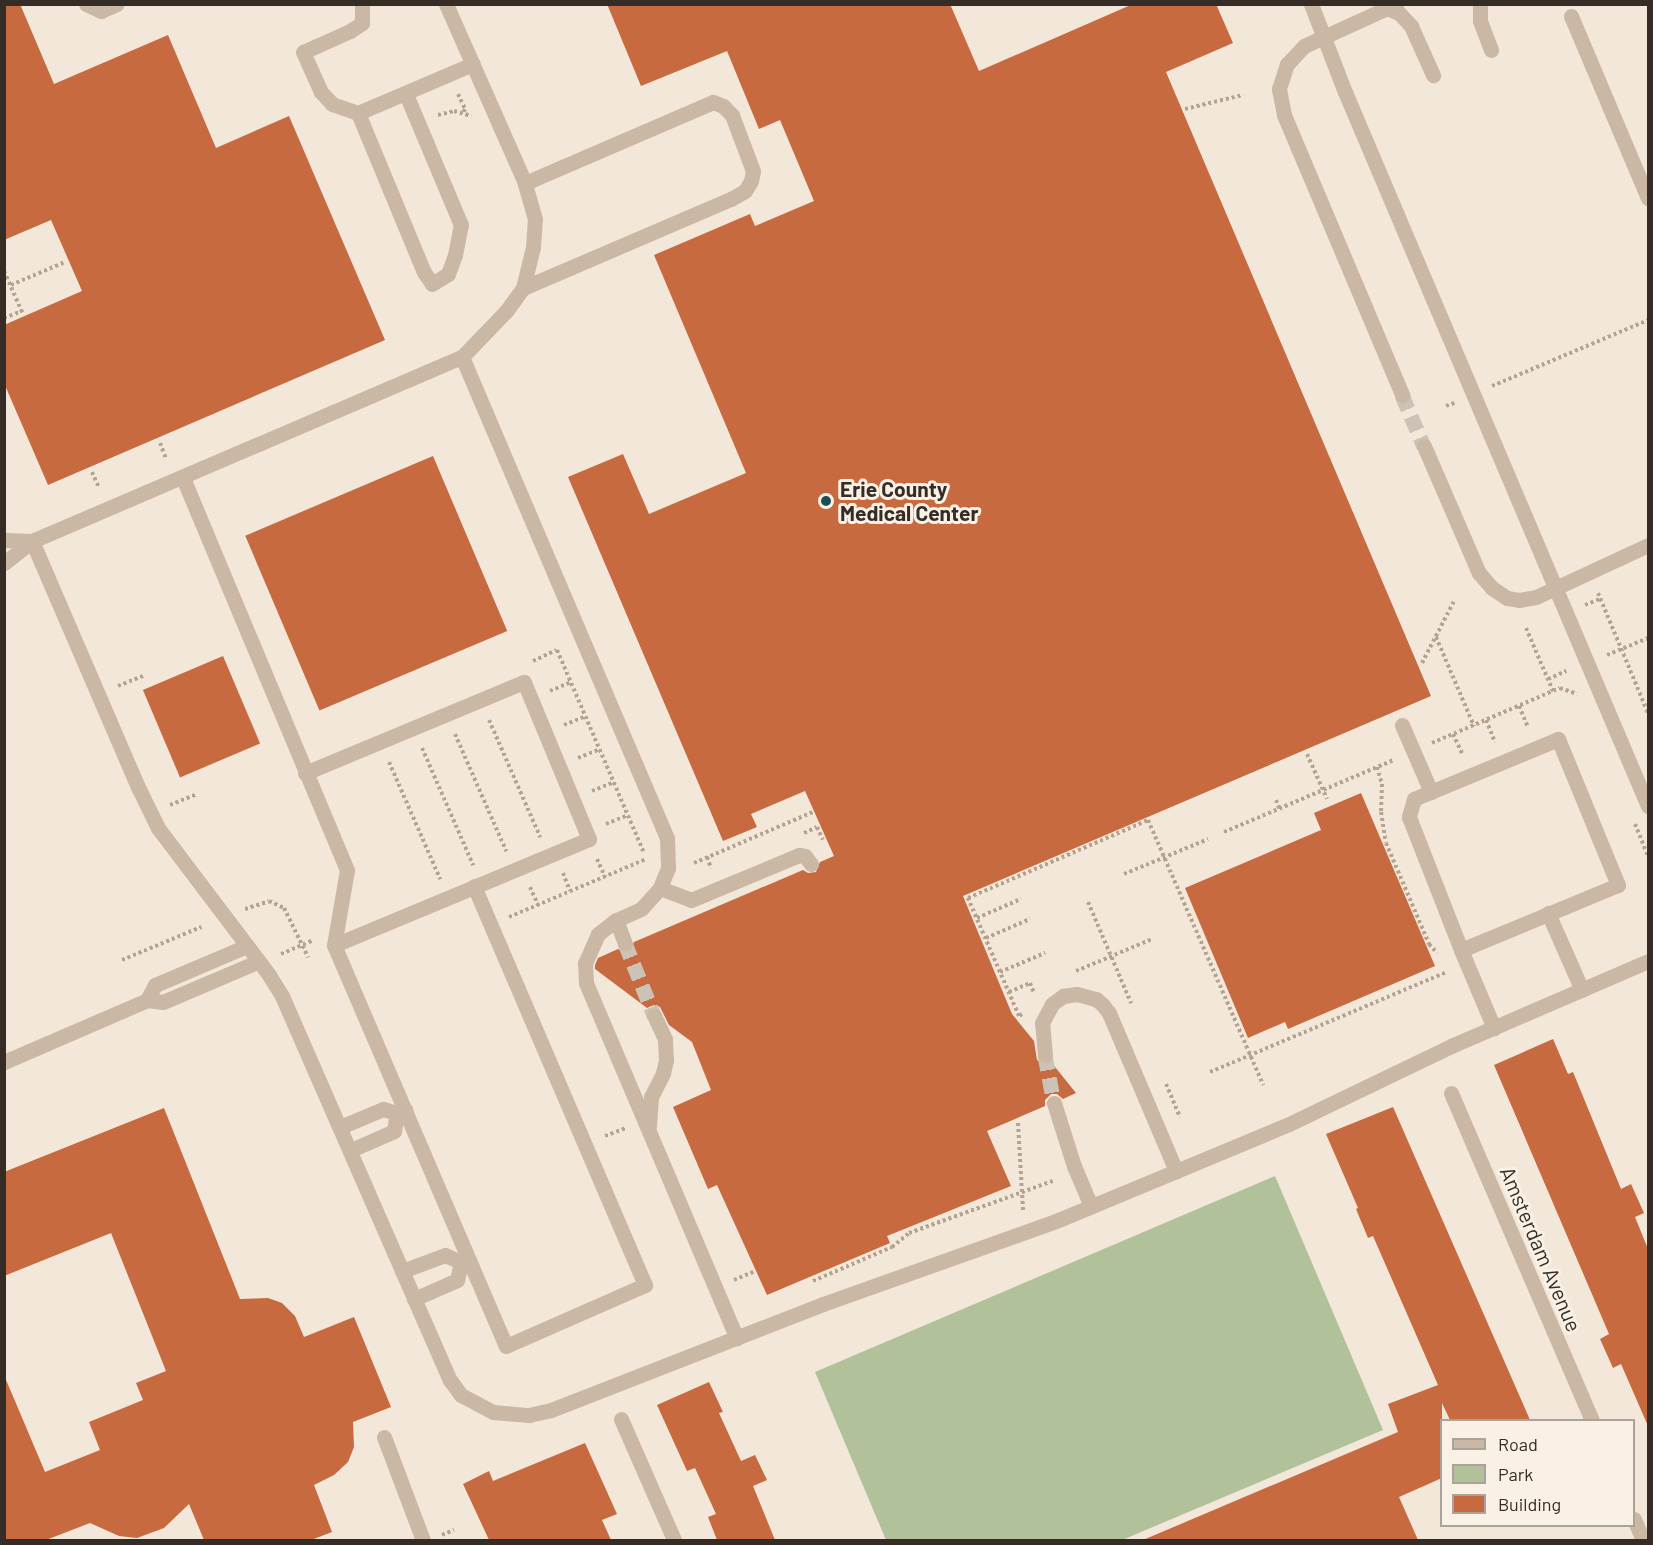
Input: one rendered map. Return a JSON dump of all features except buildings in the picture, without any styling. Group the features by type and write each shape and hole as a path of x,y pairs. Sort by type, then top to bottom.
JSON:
{"street":[{"path":"86,4 101,11 117,4"},
{"path":"362,4 362,23 350,31 303,52 321,92 332,104 358,113 473,64"},
{"path":"4,563 32,541 462,357 497,322 523,288 533,247 535,219 525,183 446,4"},
{"path":"1311,4 1345,92 1648,806"},
{"path":"1480,4 1480,21 1491,50"},
{"path":"1402,395 1279,100 1281,77 1287,64 1304,46 1392,6 1411,26 1433,75"},
{"path":"1571,16 1648,198"},
{"path":"358,113 424,272 432,284 448,274 455,255 461,225 406,94"},
{"path":"523,288 731,199 745,191 752,181 753,171 732,116 723,106 713,102 525,183"},
{"path":"462,357 667,838 668,868 660,888 641,909 616,920 598,934 585,963 586,983 737,1338"},
{"path":"1424,446 1479,573 1492,588 1507,598 1519,600 1556,588 1648,545"},
{"path":"183,478 347,870 334,945 401,1112 465,1260 506,1346 645,1286 474,886"},
{"path":"4,540 32,541"},
{"path":"32,541 138,789 158,828 259,961 282,996 450,1380 461,1395 493,1412 530,1415 551,1410 1091,1206 1315,1112 1451,1046 1648,961"},
{"path":"305,773 524,682 589,839 334,945"},
{"path":"1402,724 1431,792"},
{"path":"1461,950 1618,885 1558,739 1414,799 1409,817 1461,950 1494,1028"},
{"path":"660,888 691,900 794,856 805,856 811,864"},
{"path":"1548,913 1582,990"},
{"path":"616,920 625,943"},
{"path":"147,1000 155,984 247,946"},
{"path":"4,1062 147,1000 163,1002 259,961"},
{"path":"1046,1055 1042,1023 1052,1004 1063,996 1077,994 1096,999 1109,1013 1176,1171"},
{"path":"648,1129 651,1097 663,1073 666,1060 665,1039 654,1015"},
{"name":"Amsterdam Avenue","path":"1451,1093 1592,1419"},
{"path":"1054,1102 1074,1166 1091,1206"},
{"path":"340,1127 383,1108 401,1112"},
{"path":"351,1150 394,1131 401,1112"},
{"path":"402,1272 445,1255 465,1260"},
{"path":"414,1299 457,1280 465,1260"},
{"path":"621,1419 674,1540"},
{"path":"384,1437 423,1540"},
{"path":"1635,1520 1643,1540"}],"path":[{"path":"1185,109 1243,95"},
{"path":"435,116 448,111 464,111 476,120"},
{"path":"11,285 65,262"},
{"path":"4,271 22,313 4,318"},
{"path":"1483,390 1648,320"},
{"path":"160,443 165,456"},
{"path":"92,472 97,484"},
{"path":"1596,590 1648,713"},
{"path":"1422,663 1454,601"},
{"path":"1526,628 1553,691"},
{"path":"1436,637 1473,726"},
{"path":"1598,658 1648,638"},
{"path":"504,920 647,859 558,650 528,663"},
{"path":"1548,679 1568,671"},
{"path":"111,690 145,675"},
{"path":"545,693 571,682"},
{"path":"1440,740 1560,688"},
{"path":"1519,706 1532,735"},
{"path":"560,727 586,716"},
{"path":"489,718 540,837"},
{"path":"1486,720 1499,750"},
{"path":"455,734 506,852"},
{"path":"1453,734 1466,763"},
{"path":"422,748 473,866"},
{"path":"574,760 600,749"},
{"path":"1307,754 1327,799"},
{"path":"389,761 440,880"},
{"path":"1224,832 1390,761"},
{"path":"588,793 614,782"},
{"path":"164,808 197,794"},
{"path":"1276,800 1279,808"},
{"path":"694,863 813,812"},
{"path":"602,825 628,815"},
{"path":"1019,1016 968,898 1148,820 1263,1085"},
{"path":"1124,874 1208,839"},
{"path":"594,851 605,877"},
{"path":"707,857 713,872"},
{"path":"560,866 570,891"},
{"path":"527,880 538,905"},
{"path":"977,918 1021,899"},
{"path":"244,909 269,901 280,905 290,915 308,957"},
{"path":"986,938 1030,919"},
{"path":"122,960 201,927"},
{"path":"1074,972 1152,939"},
{"path":"278,955 314,940"},
{"path":"1000,972 1045,953"},
{"path":"1210,1072 1452,970"},
{"path":"1009,992 1030,983 1033,989"},
{"path":"1297,1026 1300,1034"},
{"path":"1018,1123 1022,1195"},
{"path":"598,1139 622,1129"},
{"path":"810,1283 892,1247 909,1233 1022,1195 1053,1181"},
{"path":"731,1281 753,1272"},
{"path":"442,1535 454,1530"}],"green space":[{"path":"1275,1176 1383,1430 1122,1540 886,1540 815,1372"}],"tunnel":[{"path":"1402,395 1424,446"},
{"path":"625,943 654,1015"},
{"path":"1045,1055 1054,1103"}],"place":[{"name":"Erie County Medical Center","path":"826,501"}]}
